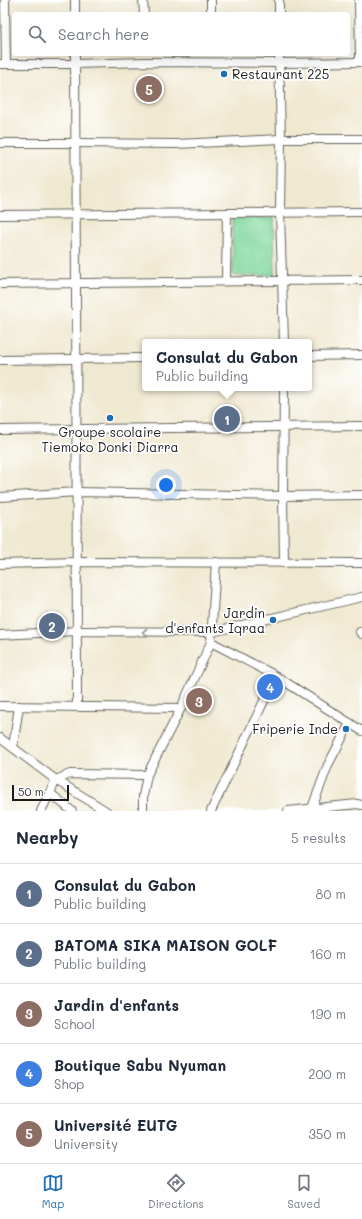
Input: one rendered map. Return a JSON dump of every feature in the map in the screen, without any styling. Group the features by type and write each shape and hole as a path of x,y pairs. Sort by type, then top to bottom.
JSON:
{"street":[{"path":"6,0 3,64 75,64 145,58 212,64 361,62 359,0"},
{"path":"75,0 75,12"},
{"path":"143,0 144,12"},
{"path":"211,0 211,12"},
{"path":"279,0 279,12"},
{"path":"75,56 74,214 76,283 78,562 77,706"},
{"path":"212,56 212,64"},
{"path":"279,56 281,139 280,212 284,339"},
{"path":"0,143 176,144 281,139 362,139"},
{"path":"0,214 362,212"},
{"path":"226,281 227,213"},
{"path":"0,284 362,280"},
{"path":"312,356 362,355"},
{"path":"0,360 142,358"},
{"path":"284,391 284,563"},
{"path":"0,430 362,426"},
{"path":"0,497 77,492 283,496 362,495"},
{"path":"0,564 78,562 362,563"},
{"path":"143,811 143,796 147,776 181,708 211,642 216,562"},
{"path":"0,634 77,631 212,632 362,597"},
{"path":"211,642 276,676 362,731"},
{"path":"211,811 276,676"},
{"path":"0,706 181,708"},
{"path":"13,747 19,706"},
{"path":"312,808 328,765 350,723"},
{"path":"0,738 56,780 105,811"},
{"path":"41,811 56,780 70,774 147,776"},
{"path":"50,793 72,811"},
{"path":"288,811 360,805 362,796"}],"green space":[{"path":"232,218 274,218 275,275 233,276"}],"place":[{"name":"Restaurant 225","path":"224,74"},
{"name":"Université EUTG","path":"149,89"},
{"name":"Groupe scolaire Tiemoko Donki Diarra","path":"110,418"},
{"name":"Consulat du Gabon","path":"227,419"},
{"name":"Jardin d'enfants Iqraa","path":"273,620"},
{"name":"BATOMA SIKA MAISON GOLF","path":"52,626"},
{"name":"Boutique Sabu Nyuman","path":"270,687"},
{"name":"Jardin d'enfants","path":"199,701"},
{"name":"Friperie Inde","path":"346,729"}]}
